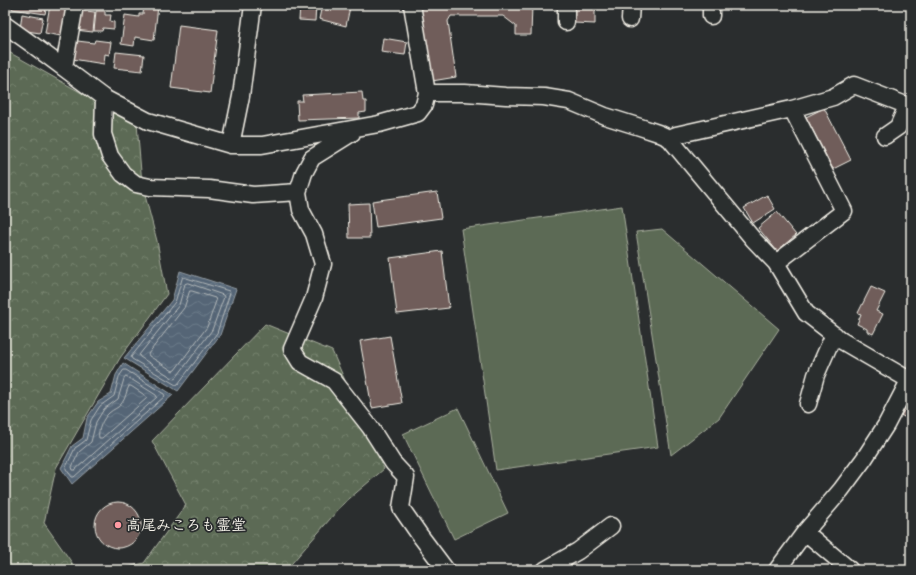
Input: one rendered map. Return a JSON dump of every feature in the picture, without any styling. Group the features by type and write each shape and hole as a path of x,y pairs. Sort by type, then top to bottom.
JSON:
{"street":[{"path":"64,67 75,5"},
{"path":"230,145 241,96 253,5"},
{"path":"5,24 104,98 148,121 230,145 262,145 360,128 418,113 424,105 427,93 412,5"},
{"path":"566,5 566,22"},
{"path":"669,138 676,135 792,109 833,97 854,85 909,106 898,127 885,136"},
{"path":"427,93 465,93 544,97 569,101 605,116 669,138 749,234 776,263 806,314 842,340 910,379 886,425 864,459 841,490 805,532 777,570"},
{"path":"104,98 104,134 110,156 122,174 136,184 150,187 209,189 253,195 298,192"},
{"path":"776,263 844,211 792,109"},
{"path":"360,128 312,158 304,173 298,192 301,210 314,234 323,264 314,298 292,349 300,362 334,381 370,427 393,463 406,477 401,508 446,570"},
{"path":"808,404 816,375 835,335"},
{"path":"545,570 578,551 612,526"},
{"path":"805,532 850,570"}],"green space":[{"path":"5,50 137,124 142,184 157,241 167,294 120,358 56,468 44,523 77,570 5,570"},
{"path":"622,206 658,447 496,470 461,229"},
{"path":"662,229 779,329 719,418 671,455 636,232"},
{"path":"265,324 332,351 384,469 343,504 286,570 116,570 144,563 186,505 152,441"},
{"path":"458,408 508,513 454,539 403,434"}],"water":[{"path":"180,271 236,289 220,335 178,391 124,358 172,300"},
{"path":"123,363 173,395 72,484 61,468 72,446 83,438 87,418 98,402 111,394 116,375"}],"building":[{"path":"12,5 47,5 45,14 12,9"},
{"path":"50,5 67,5 61,36 45,33"},
{"path":"144,5 158,6 154,40 135,37 134,46 121,44 125,15 139,17 139,14 143,14"},
{"path":"300,5 316,5 315,21 299,20"},
{"path":"322,5 340,5 350,7 346,26 319,19"},
{"path":"420,5 532,5 531,35 516,35 516,26 503,16 451,16 448,21 456,77 432,81"},
{"path":"575,5 595,5 595,24 574,23"},
{"path":"77,10 95,12 93,32 75,30"},
{"path":"96,11 105,11 105,15 111,15 110,21 114,22 114,29 103,28 102,31 94,31"},
{"path":"22,14 43,18 40,33 20,30"},
{"path":"179,25 218,30 210,93 171,88"},
{"path":"383,38 407,42 405,55 381,52"},
{"path":"69,40 94,43 95,40 111,42 109,55 105,54 104,64 66,58"},
{"path":"116,52 144,55 142,71 114,68"},
{"path":"362,92 363,101 366,101 366,112 359,113 359,118 298,120 297,101 303,101 302,95"},
{"path":"824,108 851,160 833,169 806,117"},
{"path":"437,192 441,218 376,227 372,201"},
{"path":"767,195 775,209 753,223 744,208"},
{"path":"369,203 370,238 349,238 348,204"},
{"path":"777,212 796,235 777,251 758,228"},
{"path":"442,251 449,308 397,314 390,258"},
{"path":"871,287 885,293 876,311 883,314 873,334 857,324 861,314 858,313"},
{"path":"390,336 402,403 372,408 360,341"},
{"path":"908,397 911,399 911,421 899,414"},
{"name":"高尾みころも霊堂","path":"114,502 122,502 131,506 137,512 141,525 137,538 131,544 122,548 114,548 105,544 99,538 95,529 95,521 99,512 105,506"}],"place":[{"name":"高尾みころも霊堂","path":"118,525"}]}
